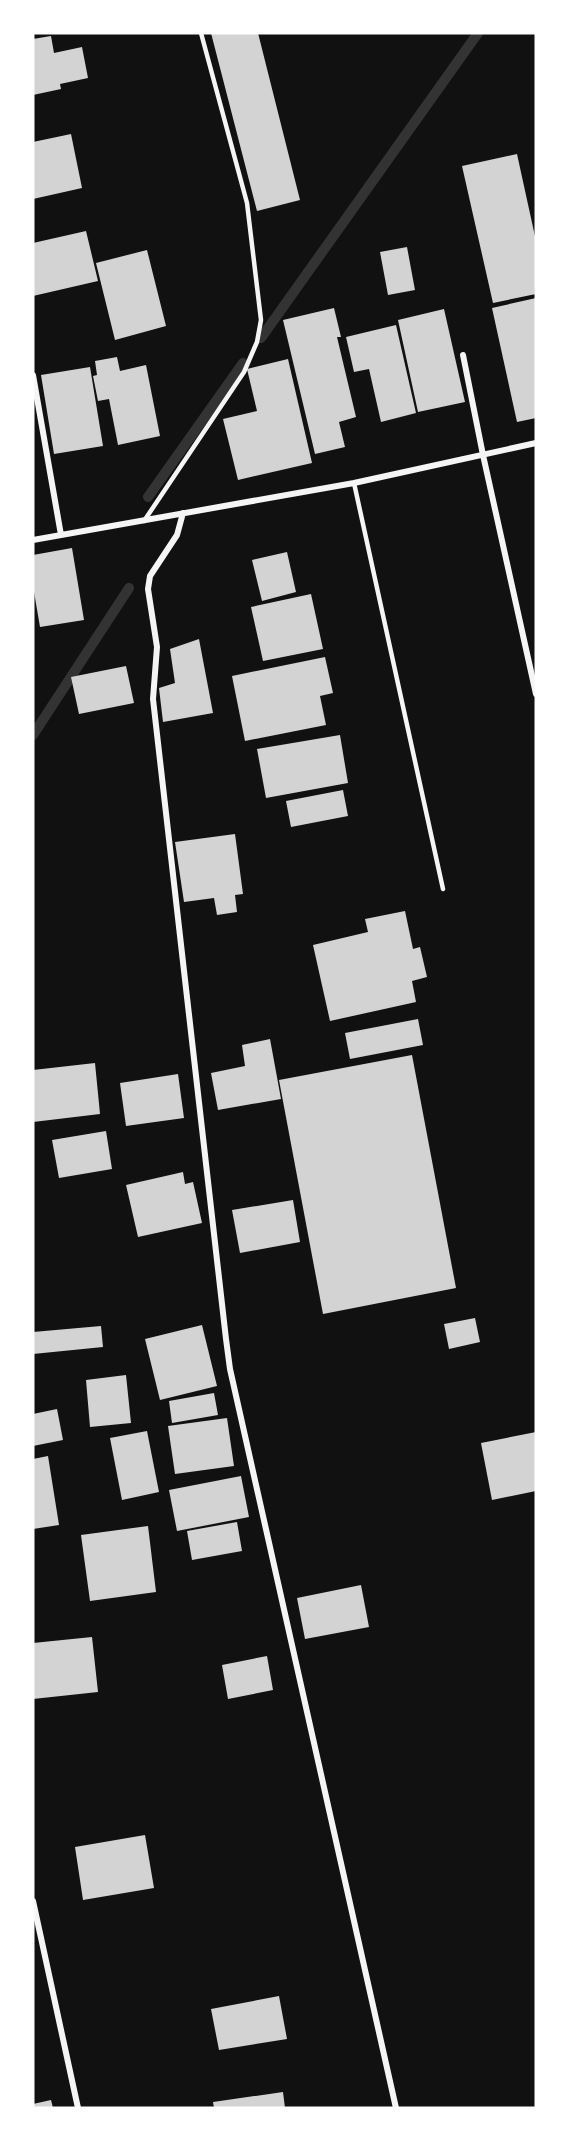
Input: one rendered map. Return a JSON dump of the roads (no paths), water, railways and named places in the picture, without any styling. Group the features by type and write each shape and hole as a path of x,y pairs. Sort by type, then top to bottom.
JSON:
{"street":[{"path":"463,355 536,694"},
{"path":"33,375 61,535"},
{"path":"33,540 354,483 536,443"},
{"path":"183,513 177,535 158,562 148,589 157,647 153,699 228,1359 396,2108"},
{"path":"33,1901 78,2108"}],"lane":[{"path":"144,521 244,372 257,342 261,320 247,203 201,33"},
{"path":"354,483 443,889"}],"waterway":[{"path":"261,338 478,33"},
{"path":"148,497 243,363"},
{"path":"33,735 129,588"}]}
